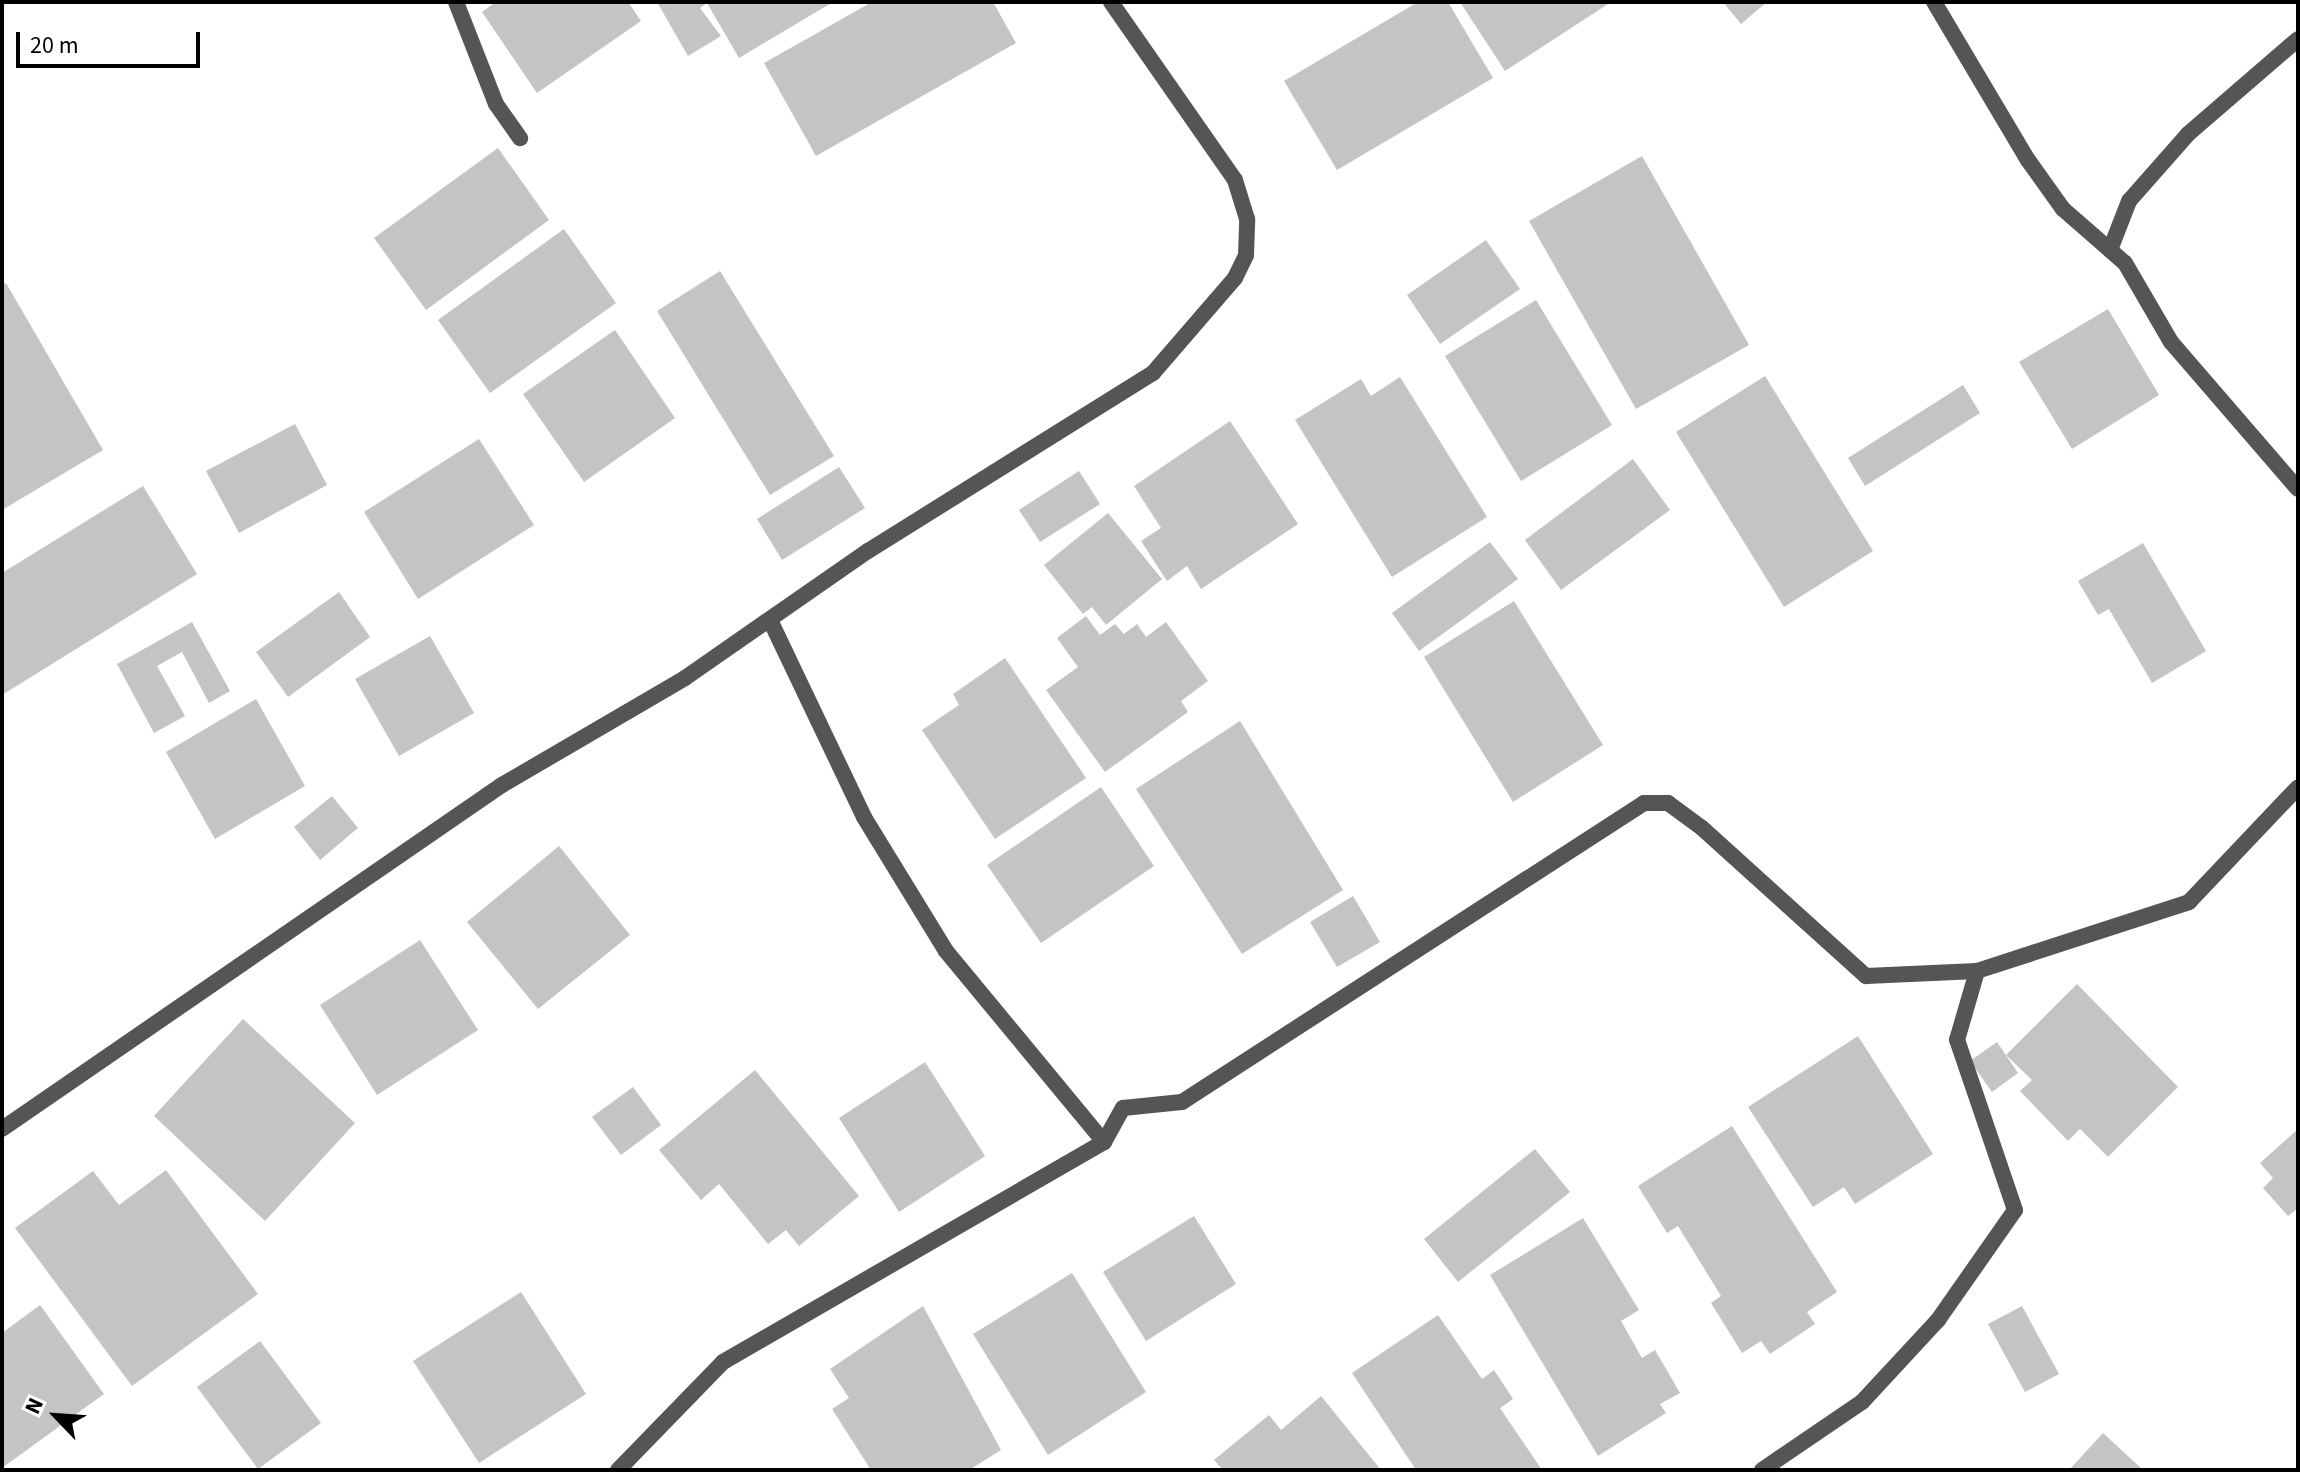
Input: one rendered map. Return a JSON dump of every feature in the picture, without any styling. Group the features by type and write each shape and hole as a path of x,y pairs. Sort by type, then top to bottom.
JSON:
{"street":[{"path":"456,2 496,104 520,138"},
{"path":"2,1129 502,785 685,678 868,551 1153,373 1235,278 1246,255 1247,219 1235,180 1111,2"},
{"path":"1934,2 2028,160 2063,209 2125,263 2171,342 2298,489"},
{"path":"2110,250 2129,201 2188,134 2298,39"},
{"path":"770,620 864,817 946,951 1104,1142"},
{"path":"618,1470 723,1362 1104,1142 1123,1108 1182,1102 1644,803 1668,803 1702,828 1866,976 1977,971 2189,902 2298,787"},
{"path":"1762,1470 1862,1402 1938,1320 2015,1210 1957,1040 1977,971"}],"building":[{"path":"496,2 628,2 641,21 537,93 482,12"},
{"path":"657,2 833,2 739,58 707,3 700,8 721,36 688,56"},
{"path":"872,2 993,2 1016,43 816,156 764,63"},
{"path":"1418,2 1448,2 1493,78 1337,170 1284,81"},
{"path":"1460,2 1611,2 1505,71"},
{"path":"1723,2 1767,2 1741,24"},
{"path":"498,148 549,220 426,310 374,238"},
{"path":"1642,156 1749,345 1636,409 1529,221"},
{"path":"564,229 616,303 490,393 438,320"},
{"path":"1486,240 1520,289 1440,344 1407,295"},
{"path":"720,271 834,456 770,495 657,311"},
{"path":"6,283 103,450 2,510 2,285"},
{"path":"1536,300 1612,425 1521,481 1445,356"},
{"path":"2108,309 2159,395 2072,449 2019,362"},
{"path":"615,330 675,418 584,482 523,394"},
{"path":"1765,376 1873,551 1784,607 1676,432"},
{"path":"1400,377 1487,517 1392,577 1295,420 1361,379 1371,396"},
{"path":"1963,385 1980,413 1865,486 1848,458"},
{"path":"1230,421 1298,524 1201,589 1187,566 1167,581 1141,541 1161,528 1134,486"},
{"path":"295,424 327,485 239,533 206,471"},
{"path":"479,439 534,525 418,599 364,512"},
{"path":"1633,459 1670,510 1561,590 1525,540"},
{"path":"839,467 865,508 782,560 757,519"},
{"path":"1079,471 1100,504 1040,542 1019,510"},
{"path":"143,486 197,574 2,695 2,573"},
{"path":"1108,513 1162,579 1106,625 1092,607 1083,614 1044,565"},
{"path":"1490,542 1518,579 1419,651 1392,613"},
{"path":"2143,543 2206,651 2152,683 2109,609 2098,615 2078,581"},
{"path":"339,592 370,637 288,697 256,652"},
{"path":"1514,601 1603,745 1513,802 1424,657"},
{"path":"1086,616 1100,635 1115,624 1124,634 1137,624 1146,637 1166,622 1208,681 1181,701 1188,712 1105,772 1046,690 1078,667 1057,638"},
{"path":"192,622 230,691 209,703 182,652 157,666 185,716 154,733 117,664"},
{"path":"430,636 474,713 399,756 355,679"},
{"path":"1005,658 1086,778 995,839 922,730 959,705 953,694"},
{"path":"256,699 305,786 215,839 166,752"},
{"path":"1240,721 1343,890 1242,954 1136,789"},
{"path":"1101,787 1154,866 1041,943 987,865"},
{"path":"332,796 358,828 320,860 294,827"},
{"path":"559,846 630,935 538,1009 467,922"},
{"path":"1353,896 1380,942 1337,967 1310,922"},
{"path":"420,940 478,1030 377,1095 320,1005"},
{"path":"2077,984 2178,1087 2108,1157 2080,1129 2068,1141 2020,1091 2032,1080 2006,1055"},
{"path":"243,1019 355,1123 265,1221 154,1116"},
{"path":"1858,1036 1933,1154 1855,1204 1844,1187 1813,1207 1748,1107"},
{"path":"1997,1042 2018,1073 1992,1092 1970,1061"},
{"path":"925,1062 985,1156 899,1212 839,1118"},
{"path":"755,1070 859,1196 799,1246 786,1230 768,1244 719,1184 701,1200 659,1150"},
{"path":"633,1087 661,1125 621,1155 592,1117"},
{"path":"1732,1126 1837,1292 1807,1312 1815,1324 1770,1354 1761,1341 1742,1353 1711,1303 1721,1296 1678,1226 1667,1233 1638,1186"},
{"path":"2298,1129 2298,1208 2288,1216 2263,1188 2273,1178 2260,1163"},
{"path":"1535,1149 1570,1192 1458,1282 1424,1239"},
{"path":"166,1170 258,1294 132,1386 15,1228 93,1171 119,1205"},
{"path":"1194,1216 1236,1284 1146,1341 1103,1272"},
{"path":"1583,1218 1639,1310 1621,1321 1642,1358 1655,1350 1680,1393 1660,1404 1666,1413 1598,1456 1490,1275"},
{"path":"1072,1273 1146,1392 1048,1455 973,1334"},
{"path":"521,1292 586,1394 479,1463 413,1361"},
{"path":"40,1305 104,1394 2,1468 2,1333"},
{"path":"923,1306 1001,1450 969,1470 871,1470 832,1409 849,1398 830,1369"},
{"path":"2022,1306 2059,1374 2025,1392 1988,1324"},
{"path":"1438,1315 1482,1379 1494,1370 1513,1399 1500,1408 1542,1470 1416,1470 1352,1373"},
{"path":"260,1341 321,1423 258,1469 197,1387"},
{"path":"1321,1396 1381,1470 1223,1470 1214,1460 1269,1415 1281,1430"},
{"path":"2103,1433 2143,1470 2069,1470"}]}
